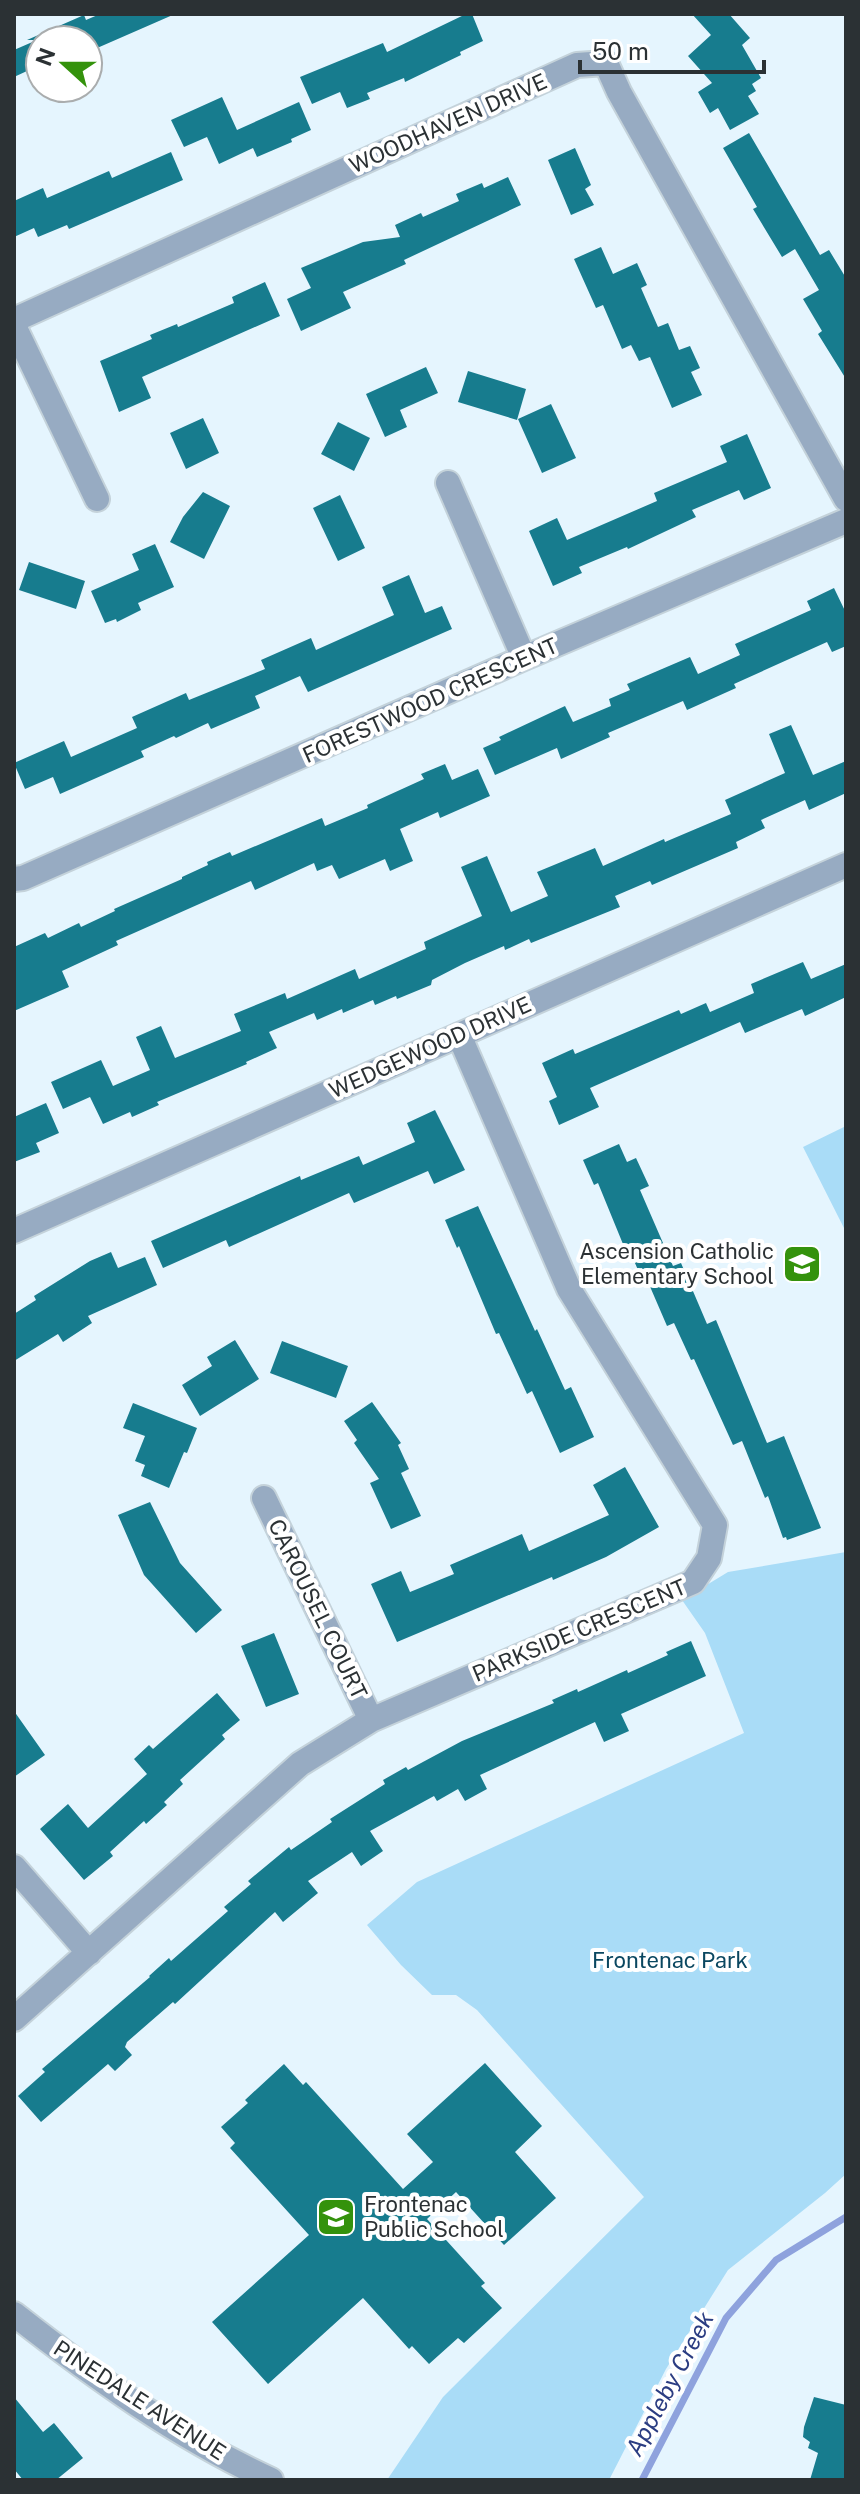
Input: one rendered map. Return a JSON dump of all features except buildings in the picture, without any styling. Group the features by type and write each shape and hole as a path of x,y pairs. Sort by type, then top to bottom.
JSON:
{"street":[{"name":"WOODHAVEN DRIVE","path":"14,320 577,65 606,63 619,92 846,499"},
{"path":"14,326 97,499"},
{"path":"448,483 524,658"},
{"name":"FORESTWOOD CRESCENT","path":"14,879 23,878 524,658 846,521"},
{"name":"WEDGEWOOD DRIVE","path":"14,1231 846,865"},
{"name":"PARKSIDE CRESCENT","path":"14,2019 300,1764 371,1720 693,1582 709,1558 715,1525 569,1289 459,1035"},
{"name":"CAROUSEL COURT","path":"264,1498 371,1720"},
{"path":"14,1867 89,1953"},
{"name":"PINEDALE AVENUE","path":"14,2314 58,2349 132,2399 271,2480"}],"green space":[{"path":"846,1126 846,1232 803,1147"},
{"name":"Frontenac Park","path":"846,1552 846,2174 728,2270 666,2369 609,2480 387,2480 443,2397 644,2197 477,2010 456,1995 432,1995 367,1925 417,1882 744,1733 705,1633 682,1600 728,1572"}],"waterway":[{"name":"Appleby Creek","path":"642,2480 726,2318 776,2260 846,2217"}],"place":[{"name":"Ascension Catholic Elementary School","path":"802,1264"},
{"name":"Frontenac Public School","path":"336,2217"}]}
